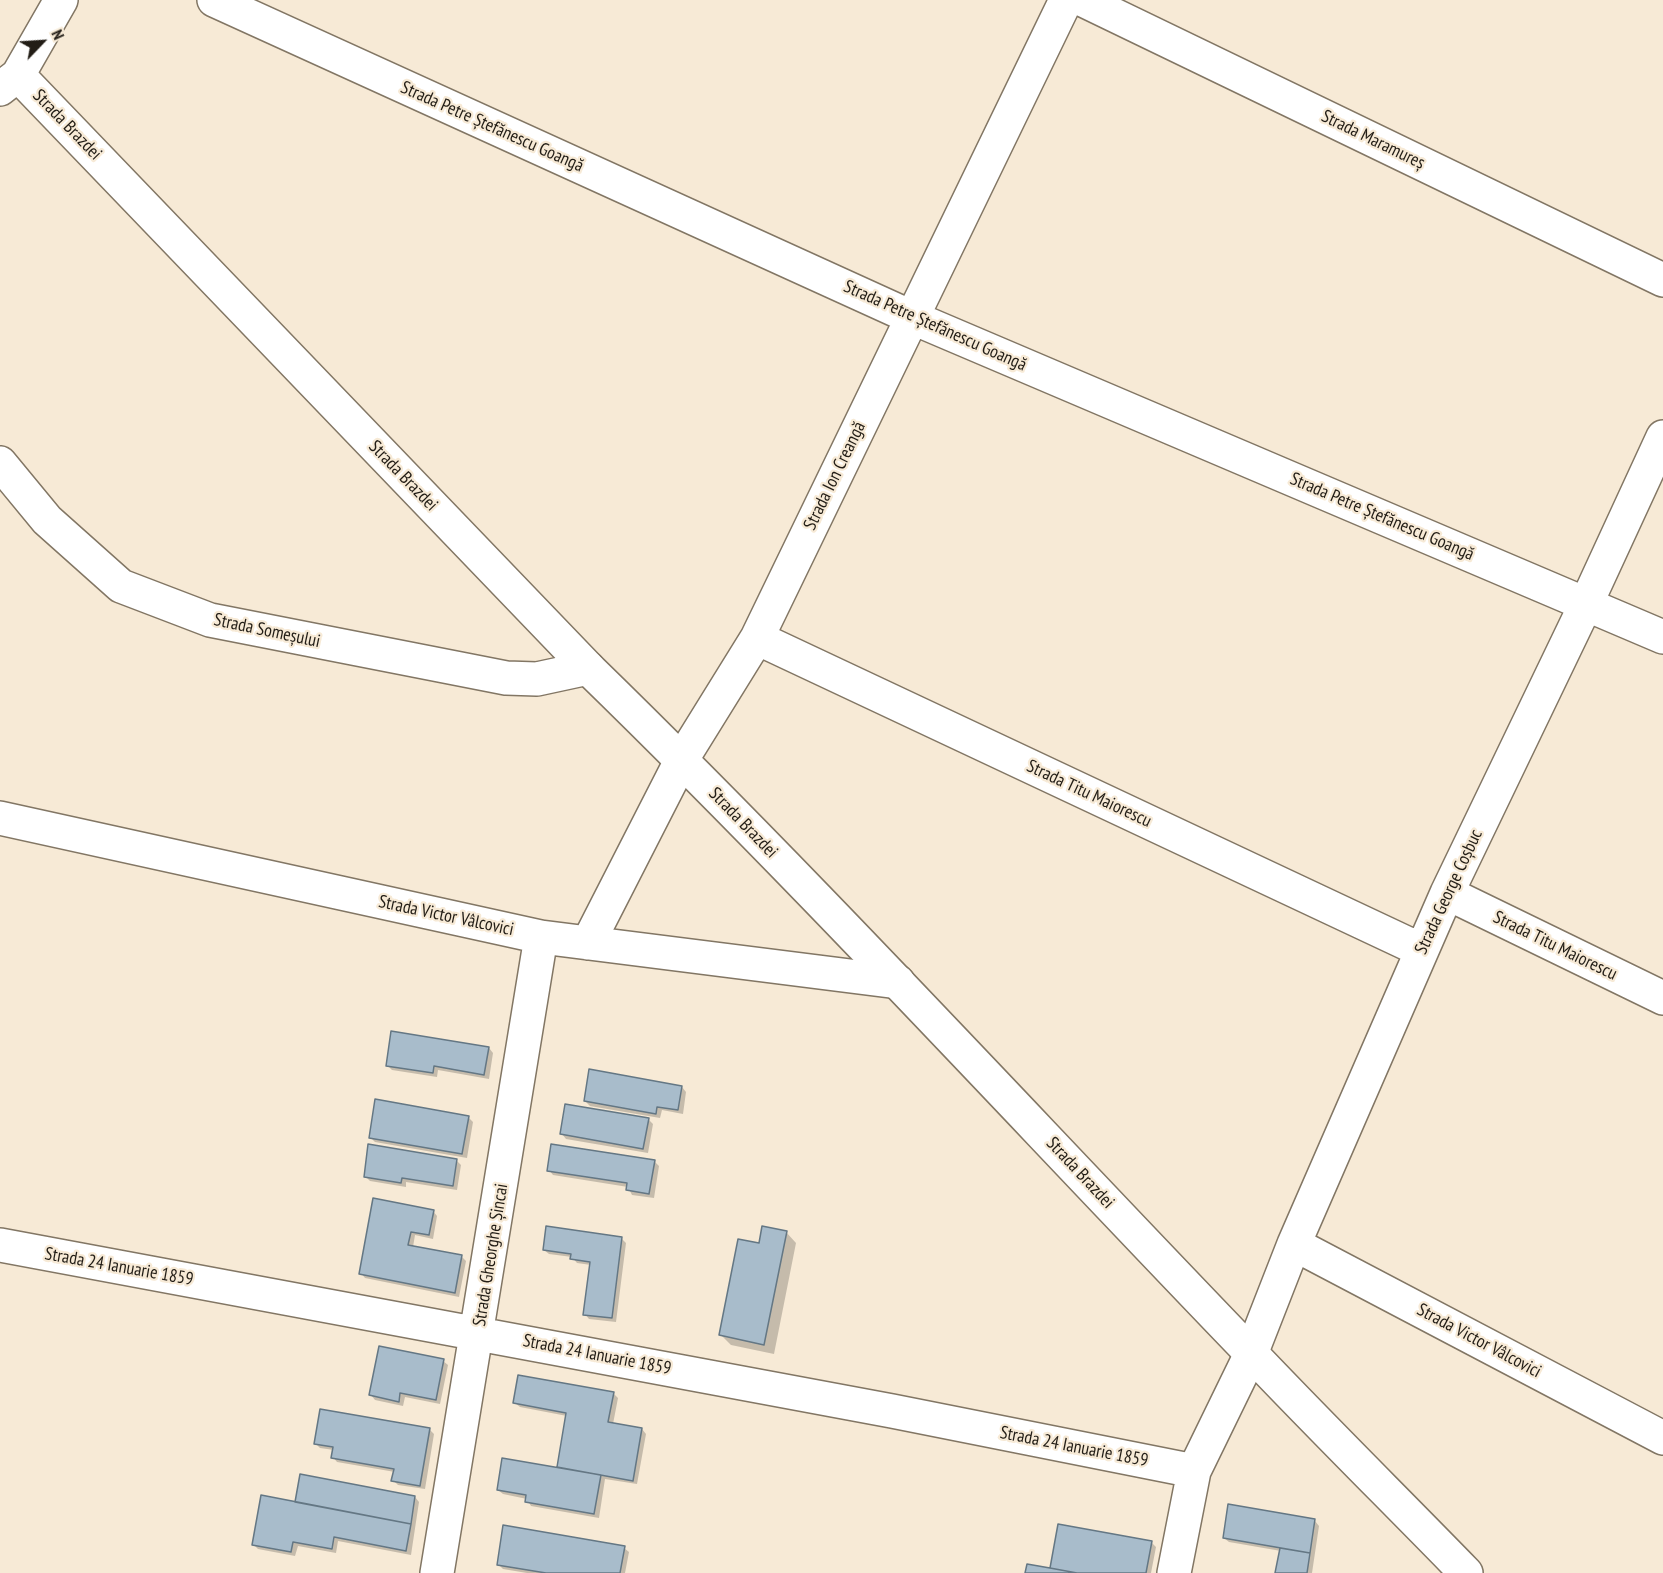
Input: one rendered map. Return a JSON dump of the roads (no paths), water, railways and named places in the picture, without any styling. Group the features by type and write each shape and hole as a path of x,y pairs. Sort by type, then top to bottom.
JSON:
{"street":[{"name":"Strada Brazdei","path":"61,0 9,82 588,668 682,759 898,982 1251,1354 1466,1573"},
{"name":"Strada Petre Ștefănescu Goangă","path":"214,0 911,317 1663,636"},
{"name":"Strada Ion Creangă","path":"588,943 682,759 757,639 1066,0"},
{"name":"Strada Maramureș","path":"1083,0 1663,280"},
{"name":"Strada George Coșbuc","path":"1174,1573 1194,1472 1251,1354 1294,1244 1421,950 1663,437"},
{"name":"Strada Someșului","path":"0,463 47,520 122,586 210,620 506,678 537,678 588,668"},
{"name":"Strada Titu Maiorescu","path":"757,639 1421,950"},
{"name":"Strada Victor Vâlcovici","path":"0,818 541,937 898,982"},
{"name":"Strada Titu Maiorescu","path":"1447,893 1663,998"},
{"name":"Strada Gheorghe Șincai","path":"437,1573 479,1333 541,937"},
{"name":"Strada Victor Vâlcovici","path":"1294,1244 1663,1438"},
{"name":"Strada 24 Ianuarie 1859","path":"0,1245 892,1410 1194,1472"}]}
